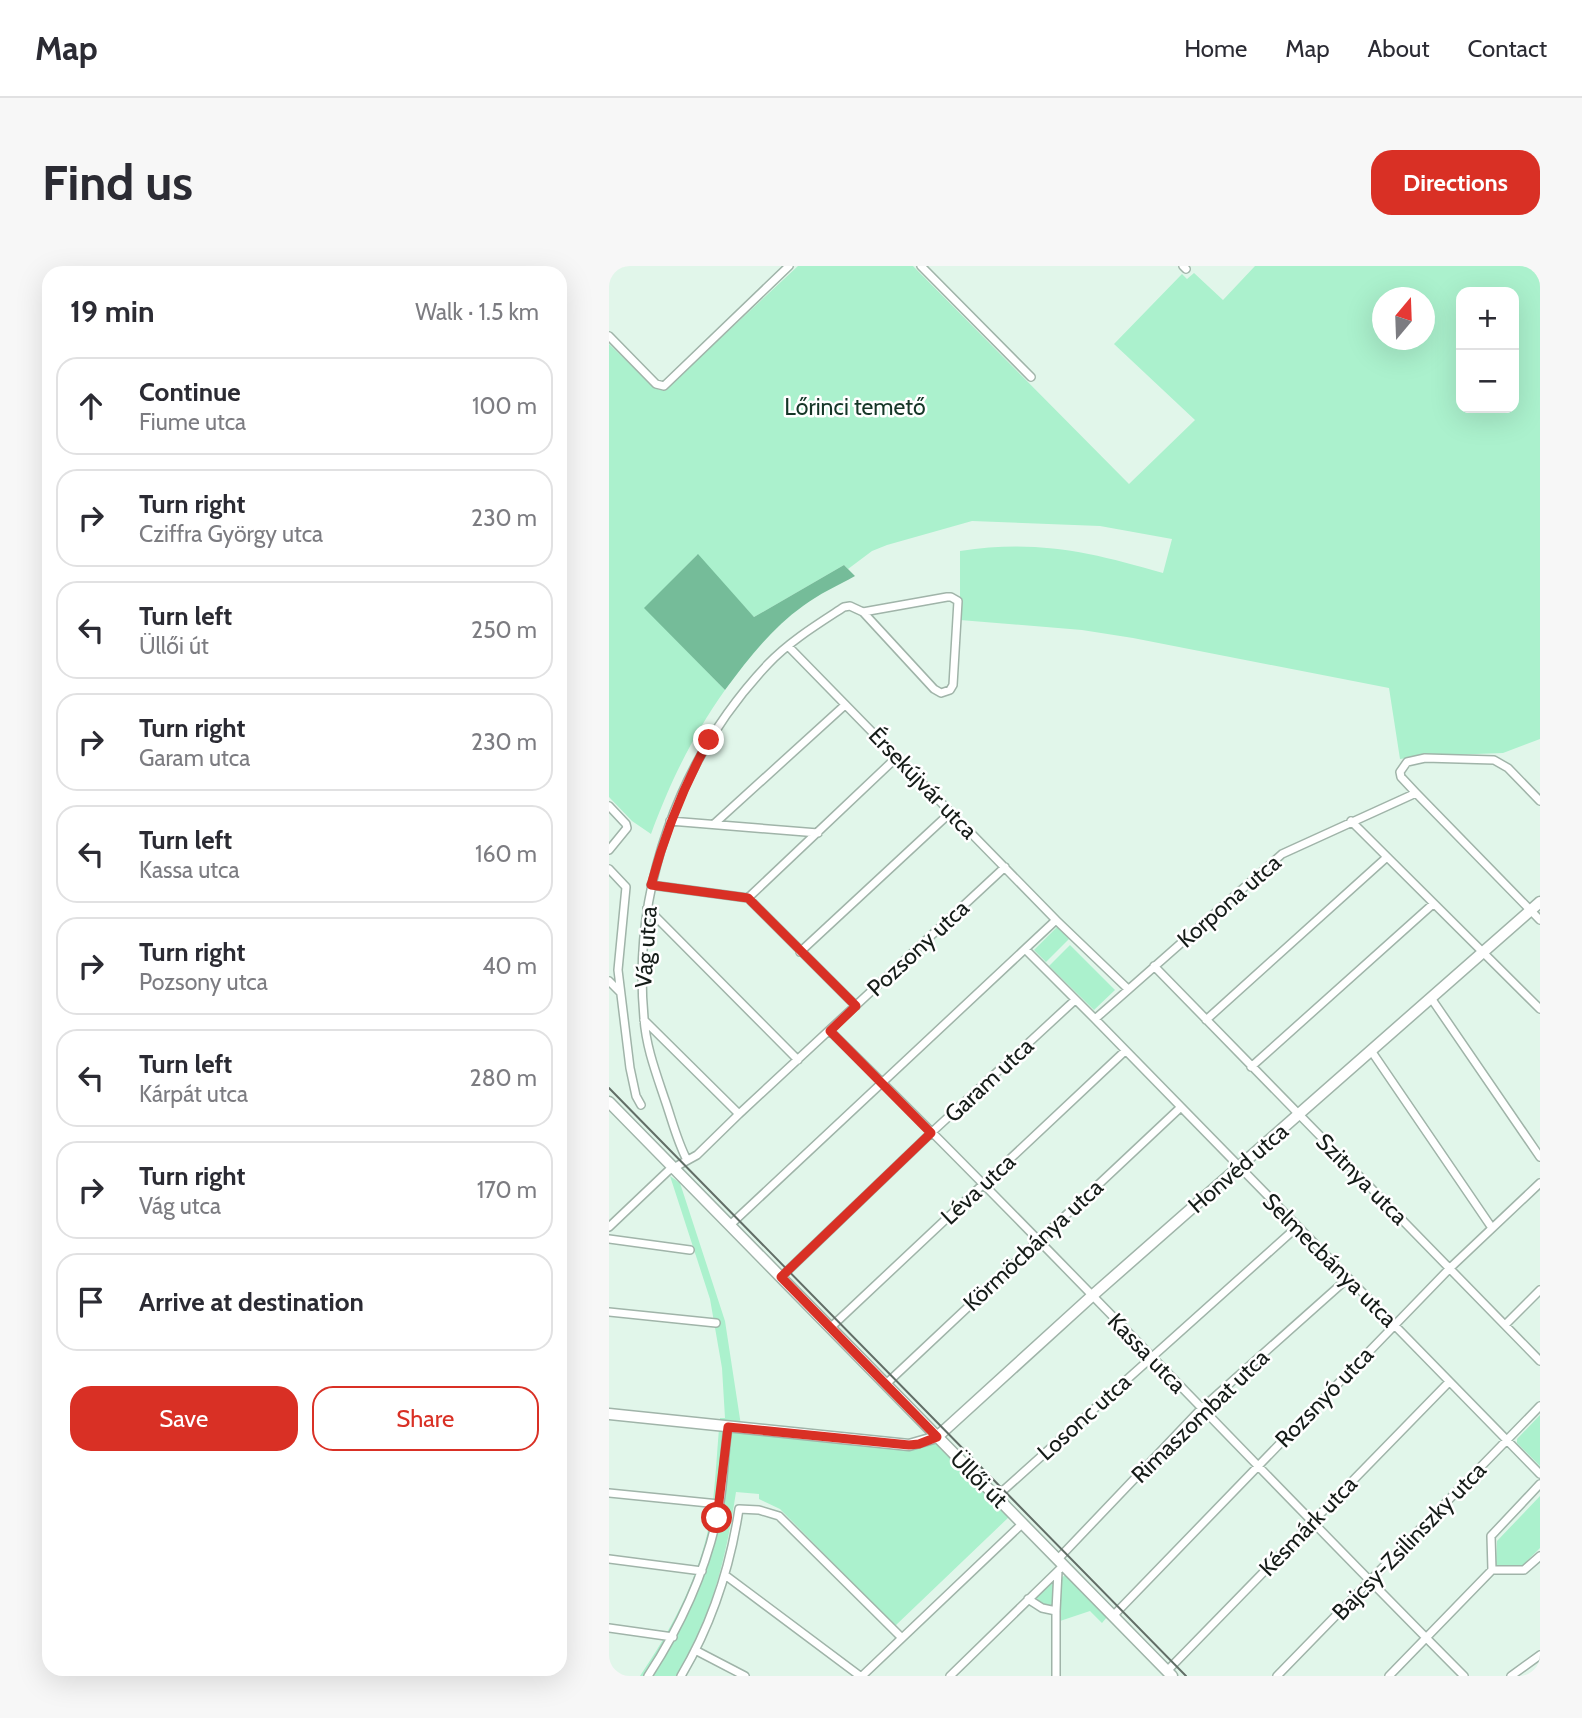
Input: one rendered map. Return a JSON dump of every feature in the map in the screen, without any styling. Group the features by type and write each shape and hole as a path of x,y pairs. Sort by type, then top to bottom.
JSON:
{"street":[{"path":"609,336 656,384 660,387 666,385 789,266"},
{"path":"921,266 1031,377"},
{"name":"Vág utca","path":"687,1160 652,1060 644,1020 647,908 670,821 688,778 728,713 769,663 788,646 844,607 850,606 863,612 934,689 941,693 950,690 953,685 958,601 955,598 947,597 863,612"},
{"name":"Érsekújvár utca","path":"788,646 1056,920 1128,989"},
{"path":"714,824 845,705"},
{"path":"748,898 898,756"},
{"path":"1540,801 1507,768 1494,760 1425,758 1407,762 1400,772 1401,777 1416,793 1540,920"},
{"name":"Korpona utca","path":"1095,1019 1273,860 1290,849 1416,793"},
{"path":"609,806 627,828 609,850"},
{"path":"800,952 951,812"},
{"path":"670,821 818,834"},
{"path":"1351,821 1540,1009"},
{"path":"1206,1020 1387,857"},
{"name":"Pozsony utca","path":"609,1227 668,1171 697,1155 1005,867"},
{"name":"Vág utca","path":"609,869 626,887 618,970 630,1068 636,1096 641,1105"},
{"path":"651,885 748,898 856,1006"},
{"name":"Honvéd utca","path":"937,1437 1093,1295 1540,902"},
{"path":"1251,1067 1433,904"},
{"path":"647,908 798,1060"},
{"path":"730,1225 1056,920"},
{"name":"Selmecbánya utca","path":"1025,949 1540,1474"},
{"name":"Szitnya utca","path":"1154,966 1540,1361"},
{"path":"609,981 620,992"},
{"path":"1431,998 1540,1157"},
{"name":"Garam utca","path":"781,1277 1075,1000"},
{"path":"644,1020 739,1114"},
{"name":"Kassa utca","path":"830,1031 1093,1295 1150,1357 1464,1676"},
{"name":"Léva utca","path":"830,1328 1125,1051"},
{"path":"1372,1052 1492,1228"},
{"name":"Üllői út","path":"609,1102 1023,1522 1060,1565 1170,1673"},
{"name":"Körmöcbánya utca","path":"886,1384 1181,1107"},
{"name":"Rozsnyó utca","path":"1113,1616 1450,1268 1540,1183"},
{"name":"Losonc utca","path":"997,1496 1297,1227"},
{"path":"609,1239 690,1250"},
{"name":"Rimaszombat utca","path":"950,1676 1060,1565 1201,1409 1347,1279"},
{"path":"1504,1325 1540,1290"},
{"path":"609,1312 716,1324"},
{"name":"Késmárk utca","path":"1170,1673 1312,1521 1450,1382"},
{"name":"Bajcsy-Zsilinszky utca","path":"1277,1676 1540,1406"},
{"path":"609,1414 909,1445 937,1437"},
{"path":"648,1676 673,1637 702,1571 719,1504 728,1427"},
{"path":"1389,1676 1492,1570 1492,1536 1540,1484"},
{"path":"609,1493 719,1504"},
{"path":"681,1676 695,1650 725,1575 739,1509 759,1510 779,1516 902,1638"},
{"path":"725,1575 861,1676 1023,1522"},
{"path":"1492,1570 1524,1570 1540,1556"},
{"path":"609,1559 702,1571"},
{"path":"1056,1676 1056,1611 1060,1565"},
{"path":"1028,1599 1042,1608 1056,1611"},
{"path":"609,1628 673,1637"},
{"path":"695,1650 745,1676"},
{"path":"1511,1676 1540,1655"}],"green space":[{"name":"Lőrinci temető","path":"798,266 913,266 1129,484 1195,420 1114,344 1182,274 1187,279 1194,273 1223,300 1255,266 1540,266 1540,739 1503,753 1400,759 1389,688 1133,638 1082,630 960,620 960,551 1014,546 1039,547 1112,559 1163,573 1172,539 1100,526 972,521 872,551 848,569 844,565 754,617 697,555 645,608 725,690 683,759 651,834 632,821 609,797 609,344 660,390 666,389"},
{"path":"698,554 754,617 844,565 855,576 791,615 761,645 725,690 644,608"},
{"path":"1057,927 1069,939 1046,962 1034,950"},
{"path":"1070,945 1115,990 1094,1010 1049,966"},
{"path":"670,1176 680,1183 725,1321 742,1432 786,1438 862,1438 905,1443 932,1437 1010,1516 895,1626 780,1509 759,1499 759,1494 736,1492 716,1587 689,1654 676,1676 640,1676 675,1617 702,1554 712,1509 720,1418 725,1418 722,1368 710,1299"},
{"path":"1540,1415 1540,1466 1517,1443 1517,1439"},
{"path":"1540,1496 1540,1548 1522,1566 1496,1565 1497,1541"},
{"path":"1066,1574 1107,1617 1102,1623 1090,1611 1060,1621 1059,1609 1049,1608 1032,1600 1053,1580 1056,1583"}],"tram line":[{"path":"609,1088 1186,1676"}],"route":[{"path":"709,740 688,778 670,821 651,885 748,898 856,1006 830,1031 931,1133 781,1277 937,1437 909,1445 728,1427 717,1518"}]}
